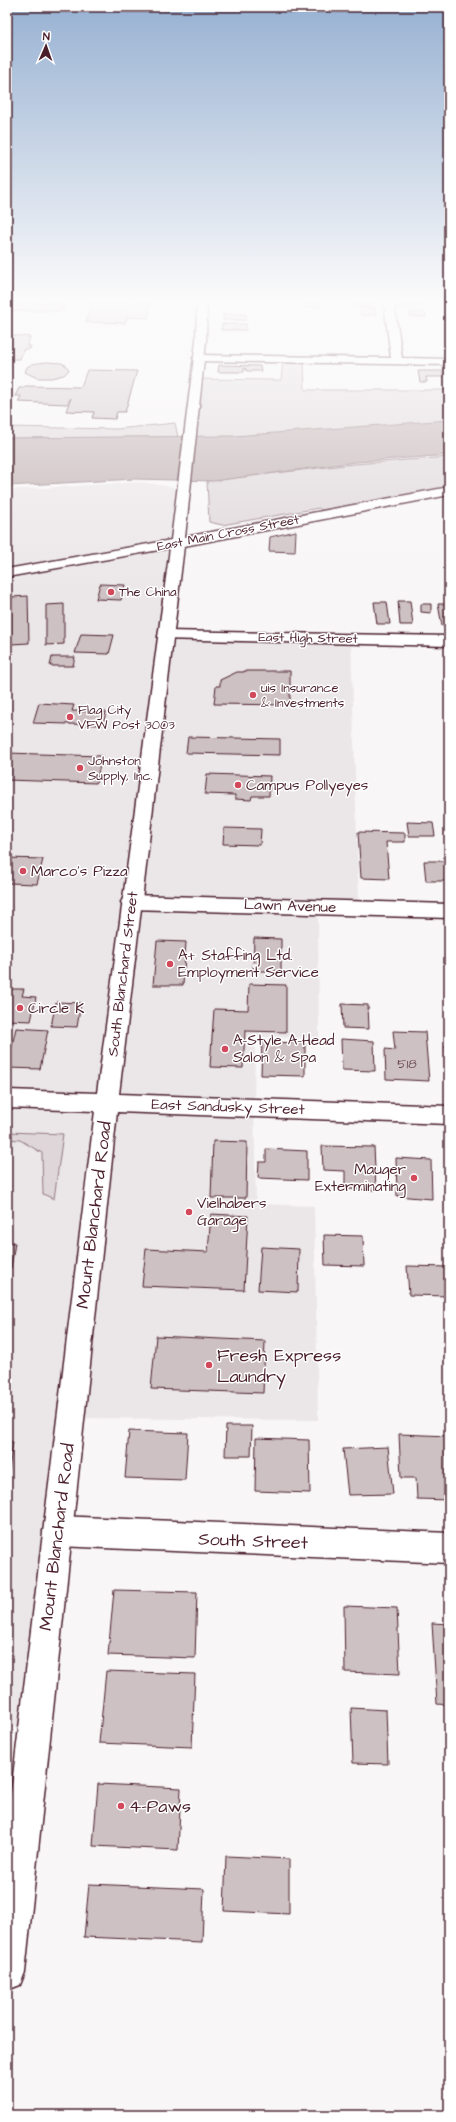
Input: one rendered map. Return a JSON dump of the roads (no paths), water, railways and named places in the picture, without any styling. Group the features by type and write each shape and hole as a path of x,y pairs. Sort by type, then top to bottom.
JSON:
{"main road":[{"name":"South Blanchard Street","path":"107,1103 131,902 178,543 193,402"},
{"name":"East Main Cross Street","path":"7,573 178,543 449,491"},
{"name":"East High Street","path":"166,636 449,641"},
{"name":"Lawn Avenue","path":"131,902 449,911"},
{"name":"East Sandusky Street","path":"7,1099 449,1115"},
{"name":"Mount Blanchard Road","path":"7,1972 107,1103"},
{"name":"South Street","path":"58,1531 144,1536 449,1548"}],"place":[{"name":"The China","path":"111,592"},
{"name":"uis Insurance & Investments","path":"253,695"},
{"name":"Flag City VFW Post 3003","path":"70,717"},
{"name":"Johnston Supply, Inc.","path":"80,768"},
{"name":"Campus Pollyeyes","path":"238,785"},
{"name":"Marco's Pizza","path":"23,871"},
{"name":"A+ Staffing Ltd. Employment Service","path":"170,964"},
{"name":"Circle K","path":"20,1008"},
{"name":"A-Style A-Head Salon & Spa","path":"225,1049"},
{"name":"Mauger Exterminating","path":"414,1178"},
{"name":"Vielhabers Garage","path":"189,1212"},
{"name":"Fresh Express Laundry","path":"209,1365"},
{"name":"4-Paws","path":"121,1806"}]}
